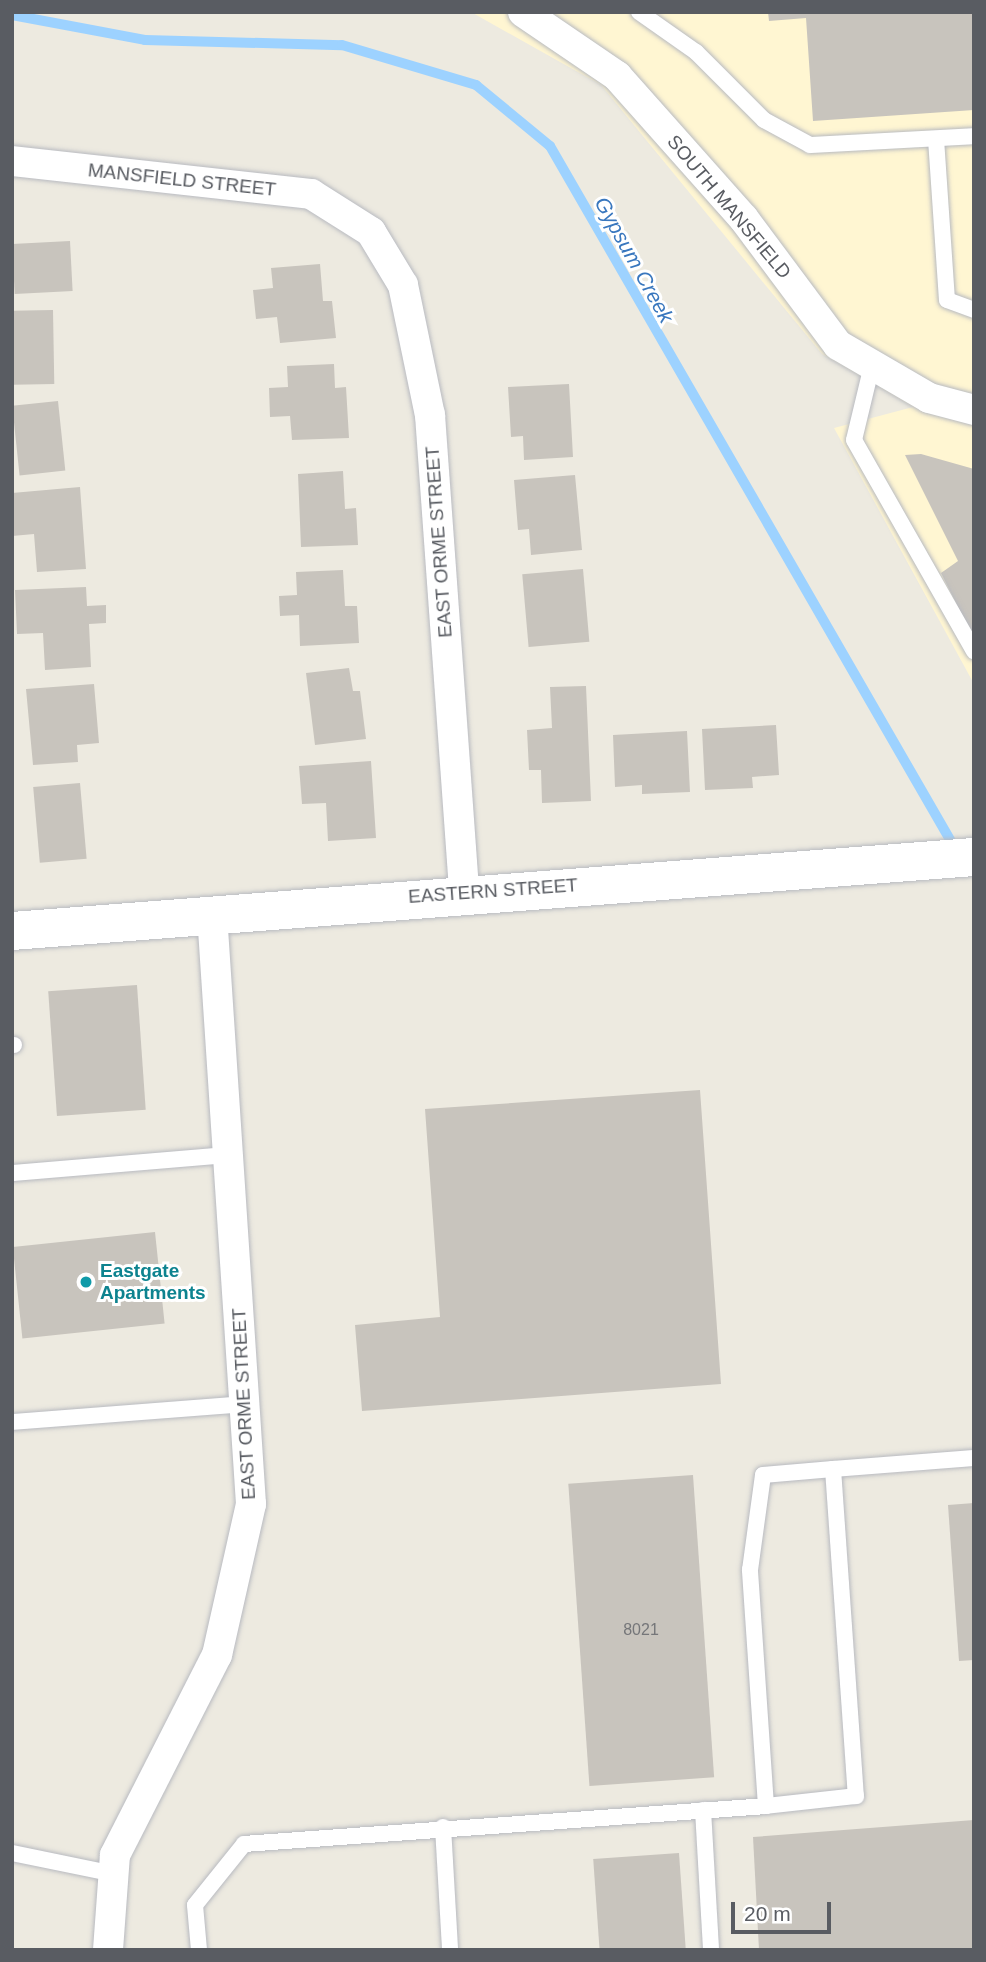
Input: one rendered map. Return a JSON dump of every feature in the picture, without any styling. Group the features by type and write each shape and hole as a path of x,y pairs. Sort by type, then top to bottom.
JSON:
{"street":[{"name":"SOUTH MANSFIELD","path":"523,12 617,76 744,219 838,345 929,398 974,410"},
{"name":"MANSFIELD STREET","path":"12,161 311,194 346,216"},
{"name":"EAST ORME STREET","path":"346,216 371,232 403,285 430,415 464,893"},
{"name":"EASTERN STREET","path":"12,931 464,893 974,857"},
{"name":"EAST ORME STREET","path":"108,1950 115,1855 217,1655 251,1504 212,914"}],"lane":[{"path":"639,12 696,52 764,120 810,145 974,136"},
{"path":"936,139 947,300 974,310"},
{"path":"872,365 853,440 974,652"},
{"path":"12,1173 228,1155"},
{"path":"12,1422 244,1404"},
{"path":"766,1806 750,1570 763,1475 974,1458"},
{"path":"199,1950 195,1905 244,1844 766,1806 856,1796 833,1469"},
{"path":"703,1810 711,1950"},
{"path":"443,1828 450,1950"},
{"path":"12,1853 114,1874"}],"shaded area":[{"path":"471,12 974,12 974,684 834,428 913,407 822,354 601,85"}],"building":[{"path":"768,12 974,12 974,110 813,121 806,18 769,21"},
{"path":"70,241 73,291 15,294 12,244"},
{"path":"320,264 323,301 332,301 336,338 280,343 277,317 256,319 253,290 273,288 271,268"},
{"path":"53,310 54,384 13,385 12,311"},
{"path":"334,364 335,388 346,387 349,438 292,440 290,416 270,417 269,388 288,387 287,366"},
{"path":"569,384 573,457 524,460 523,436 511,437 508,387"},
{"path":"58,401 65,471 20,475 12,406"},
{"path":"921,454 974,469 974,639 941,573 958,561 905,455"},
{"path":"343,471 345,509 356,508 358,545 301,547 298,474"},
{"path":"575,475 582,550 531,555 529,529 518,530 514,480"},
{"path":"80,487 86,569 37,572 34,534 12,536 12,493"},
{"path":"583,569 589,642 529,647 522,574"},
{"path":"343,570 345,606 357,606 359,643 300,646 299,615 280,616 279,596 297,595 296,572"},
{"path":"86,587 87,606 106,605 106,623 89,624 91,667 45,670 43,633 17,634 15,590"},
{"path":"349,668 353,691 360,691 366,739 315,745 306,673"},
{"path":"94,684 99,743 77,745 78,762 33,765 26,689"},
{"path":"586,686 591,801 542,803 541,770 529,770 527,730 552,728 550,687"},
{"path":"776,725 779,775 752,777 753,788 705,790 702,729"},
{"path":"687,731 690,792 642,794 642,785 615,787 613,735"},
{"path":"371,761 376,838 328,841 326,803 302,804 299,766"},
{"path":"80,783 87,859 40,863 33,787"},
{"path":"137,985 146,1110 57,1116 48,991"},
{"path":"700,1090 721,1384 362,1411 355,1325 440,1317 425,1109"},
{"name":"Eastgate Apartments","path":"155,1232 165,1323 22,1338 13,1247"},
{"path":"693,1475 714,1777 589,1786 568,1484"},
{"path":"974,1503 974,1660 959,1661 948,1505"},
{"path":"974,1820 974,1950 759,1950 753,1837"},
{"path":"679,1853 686,1950 600,1950 593,1859"}],"waterway":[{"name":"Gypsum Creek","path":"12,15 145,40 342,45 476,85 550,146 956,850"}],"place":[{"name":"Eastgate Apartments","path":"86,1282"}]}
